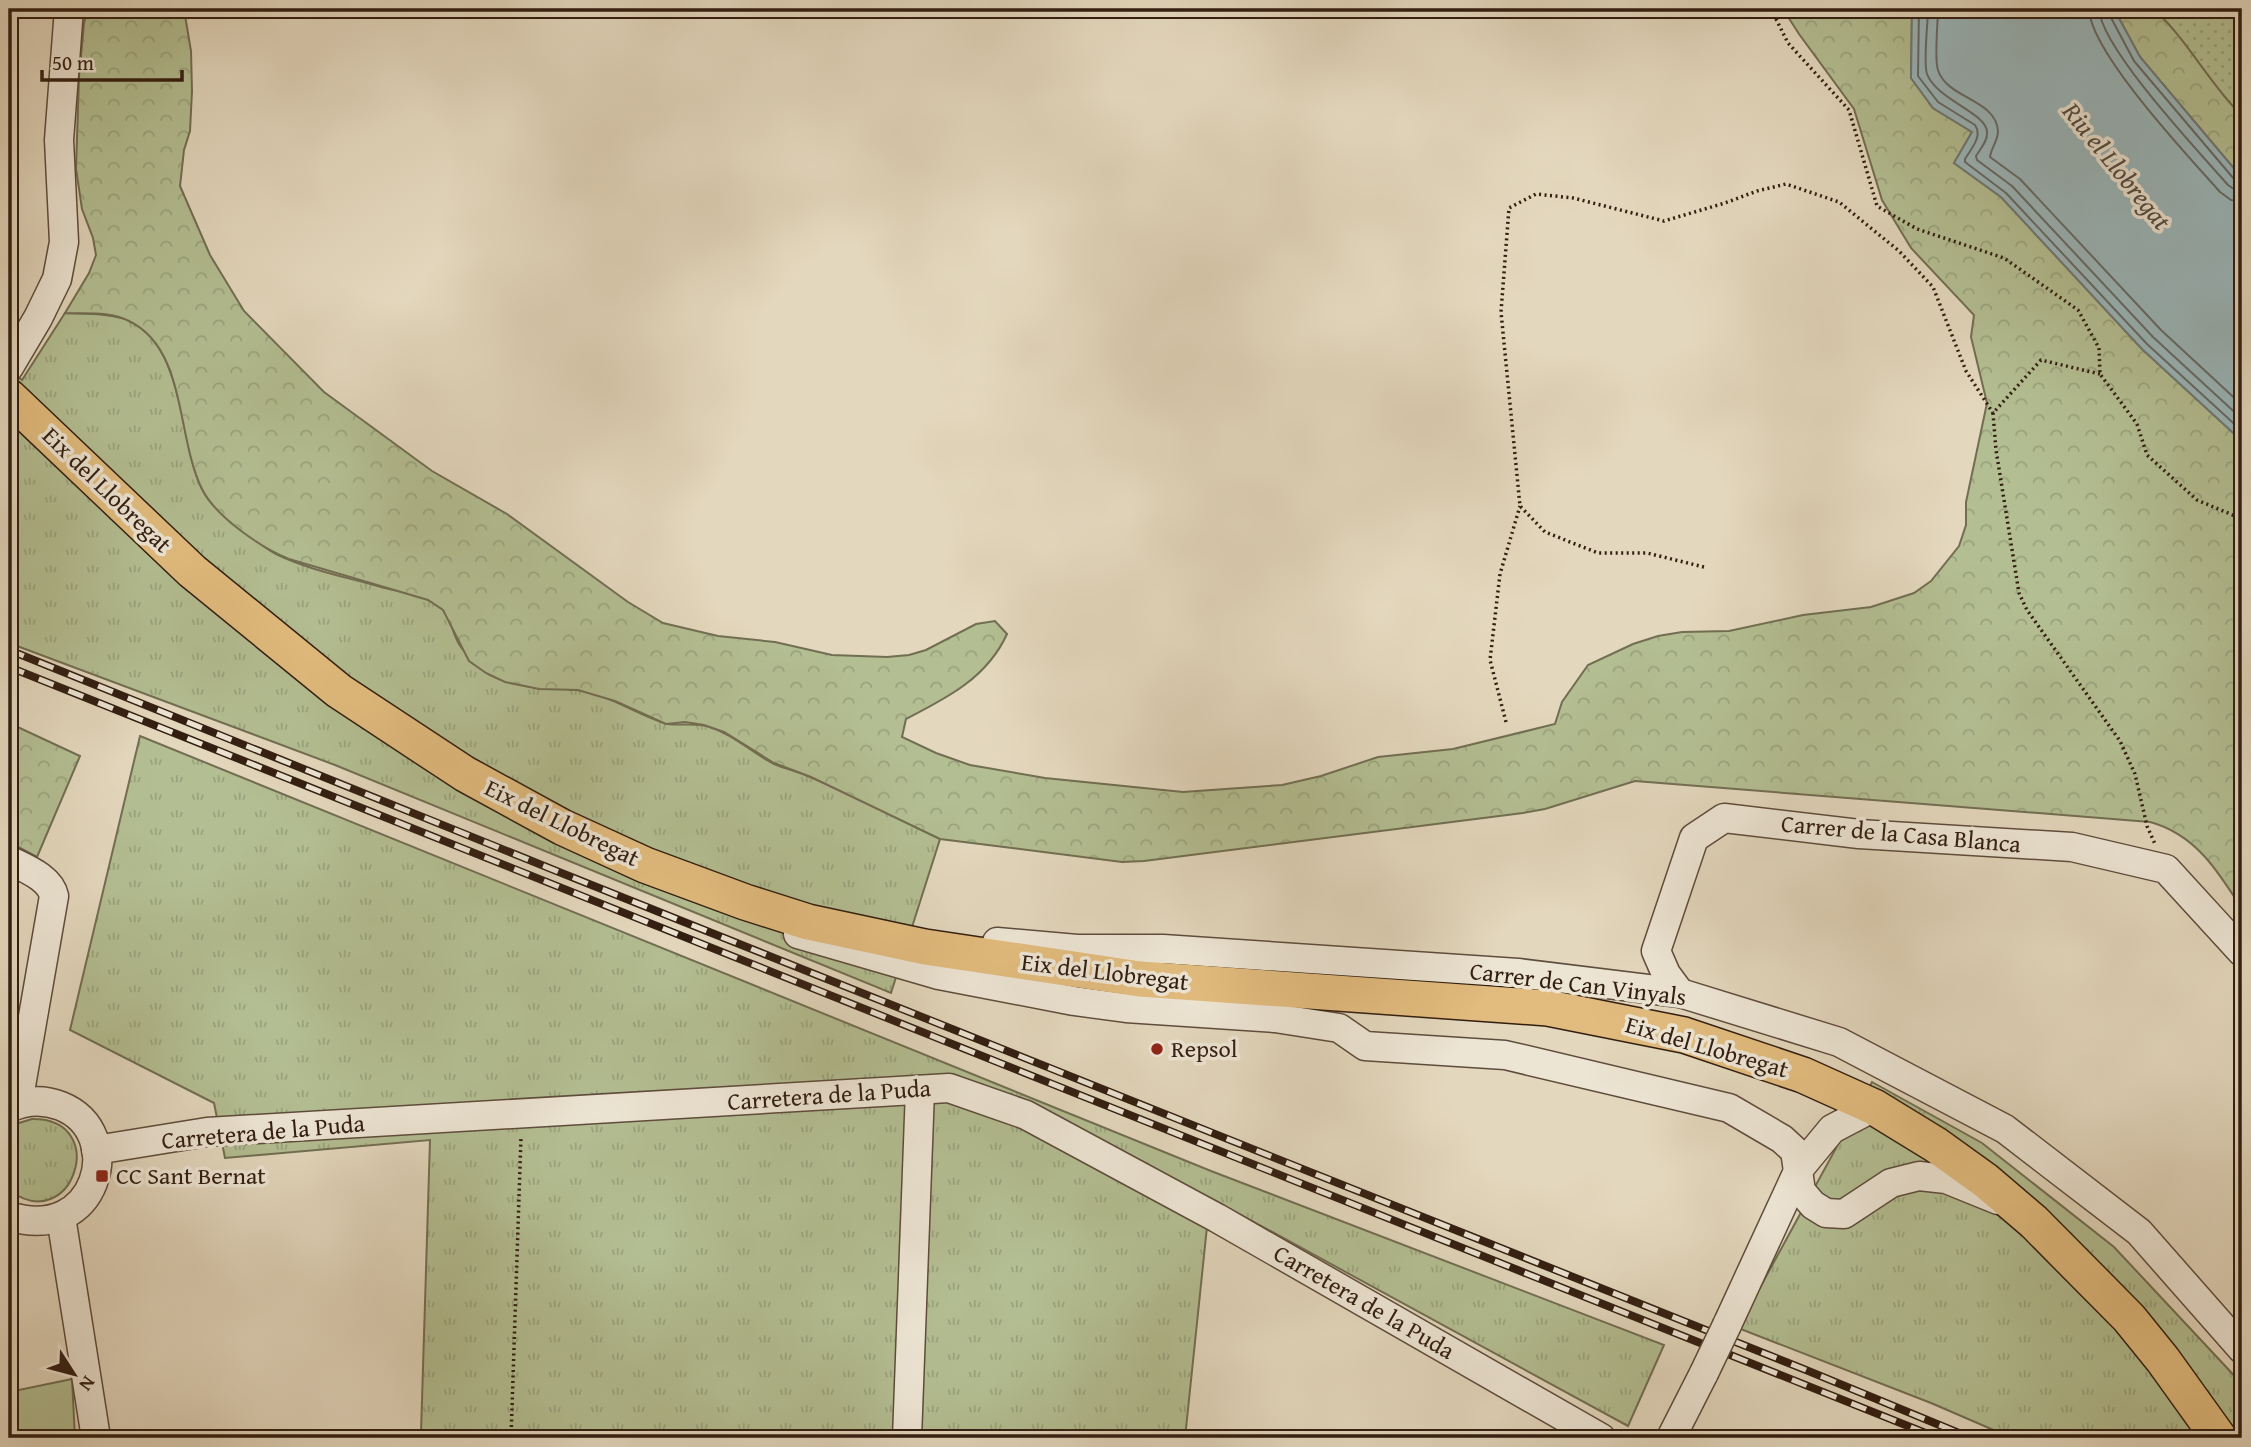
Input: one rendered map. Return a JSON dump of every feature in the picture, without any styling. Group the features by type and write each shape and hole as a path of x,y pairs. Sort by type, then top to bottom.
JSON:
{"main road":[{"name":"Eix del Llobregat","path":"10,388 192,571 275,641 356,705 516,804 562,827 682,880 808,922 925,947 1140,979 1548,1008 1684,1035 1803,1075 1874,1107 1936,1145 2016,1207 2129,1318 2164,1360 2219,1438"}],"street":[{"path":"10,388 57,279 64,242 59,140 69,9"},
{"name":"Carrer de la Casa Blanca","path":"1679,993 1666,974 1656,951 1694,838 1724,818 1859,834 2073,847 2166,869"},
{"path":"9,860 41,878 53,889 54,896 14,1105 34,1100 51,1102 81,1119 91,1133 96,1150 97,1170 90,1190 78,1206 61,1217 15,1225"},
{"path":"2166,869 2242,952"},
{"path":"682,880 728,906 778,928 939,975 1126,1008 1275,1018 1339,1028 1365,1046 1505,1055 1729,1108 1782,1139 1795,1151 1801,1191 1813,1205 1826,1213"},
{"name":"Carrer de Can Vinyals","path":"925,947 978,940 1077,949 1163,949 1518,973 1679,993 1839,1042 2005,1129 2139,1232 2242,1349"},
{"name":"Carretera de la Puda","path":"96,1150 208,1132 949,1088 1026,1115 1217,1218 1601,1438"},
{"path":"908,1438 920,1090"},
{"path":"1671,1438 1727,1325 1798,1169 1832,1129 1874,1107"},
{"path":"1765,1241 1783,1224 1826,1213 1844,1214 1891,1183 1919,1176 1946,1179 2016,1207"},
{"path":"61,1217 96,1438"}],"path":[{"path":"1772,9 1788,43 1849,110 1877,206 1917,229 2004,258 2078,310 2099,348 2100,374 2137,424 2147,455 2197,500 2235,516 2242,523"},
{"path":"1506,722 1490,660 1500,574 1520,506 1501,312 1509,208 1536,194 1573,198 1664,221 1786,184 1839,202 1899,251 1933,287 1966,371 1993,413 1996,450 2019,593 2027,610 2120,741 2135,774 2147,827 2166,869"},
{"path":"1993,413 2040,360 2100,374"},
{"path":"1520,506 1545,532 1598,553 1647,553 1704,567"},
{"path":"511,1438 522,1114"}],"green space":[{"path":"88,9 184,9 191,51 192,91 190,131 184,150 180,186 210,255 244,311 324,392 432,471 507,514 628,602 663,623 718,636 775,642 832,655 887,657 926,650 976,624 995,621 1007,634 989,663 951,694 906,719 902,737 970,765 1045,778 1183,792 1282,785 1321,776 1378,757 1453,749 1555,724 1562,702 1588,665 1633,644 1682,632 1729,631 1803,615 1871,607 1914,593 1931,581 1959,546 1966,525 1966,502 1987,403 1971,337 1974,315 1911,248 1882,200 1854,109 1783,9 1912,9 1911,78 1933,108 1972,132 1954,163 2001,197 2142,349 2242,441 2242,909 2224,881 2193,845 2180,835 2150,822 1635,781 1545,809 1523,813 1144,861 1122,862 940,839 811,777 774,763 724,732 685,722 666,724 615,701 578,690 539,689 505,682 469,661 443,610 428,600 289,559 252,539 228,520 202,489 194,468 171,373 148,334 122,318 65,313 89,273 96,255 82,209 76,169 79,77 84,23"},
{"path":"2114,9 2154,9 2182,37 2242,116 2242,178 2140,57"},
{"path":"2154,9 2242,9 2242,116 2178,35"},
{"path":"65,313 118,317 145,330 159,348 169,369 194,468 205,495 223,515 271,551 314,569 429,600 447,614 459,644 469,657 486,673 500,680 521,685 588,692 664,723 707,726 774,764 826,784 940,839 891,993 335,765 9,643 9,369 22,380"},
{"path":"9,723 80,756 37,857 9,842"},
{"path":"140,736 1211,1171 1664,1345 1628,1426 1210,1198 1185,1438 474,1438 421,1433 430,1140 225,1158 214,1103 70,1030"},
{"path":"1872,1082 1982,1143 2114,1247 2242,1384 2242,1438 2012,1438 1931,1403 1738,1328"},
{"path":"32,1119 57,1124 71,1136 76,1154 74,1172 65,1188 50,1199 31,1201 9,1190 9,1130"},
{"path":"72,1379 75,1438 9,1438 9,1392"}],"water":[{"name":"Riu el Llobregat","path":"1912,9 2114,9 2140,57 2242,178 2242,441 2142,349 2001,197 1954,163 1972,132 1933,108 1911,78"}],"railway":[{"path":"9,650 1971,1438"},
{"path":"9,667 1938,1438"}],"place":[{"name":"Repsol","path":"1157,1049"},
{"name":"CC Sant Bernat","path":"102,1176"}]}
